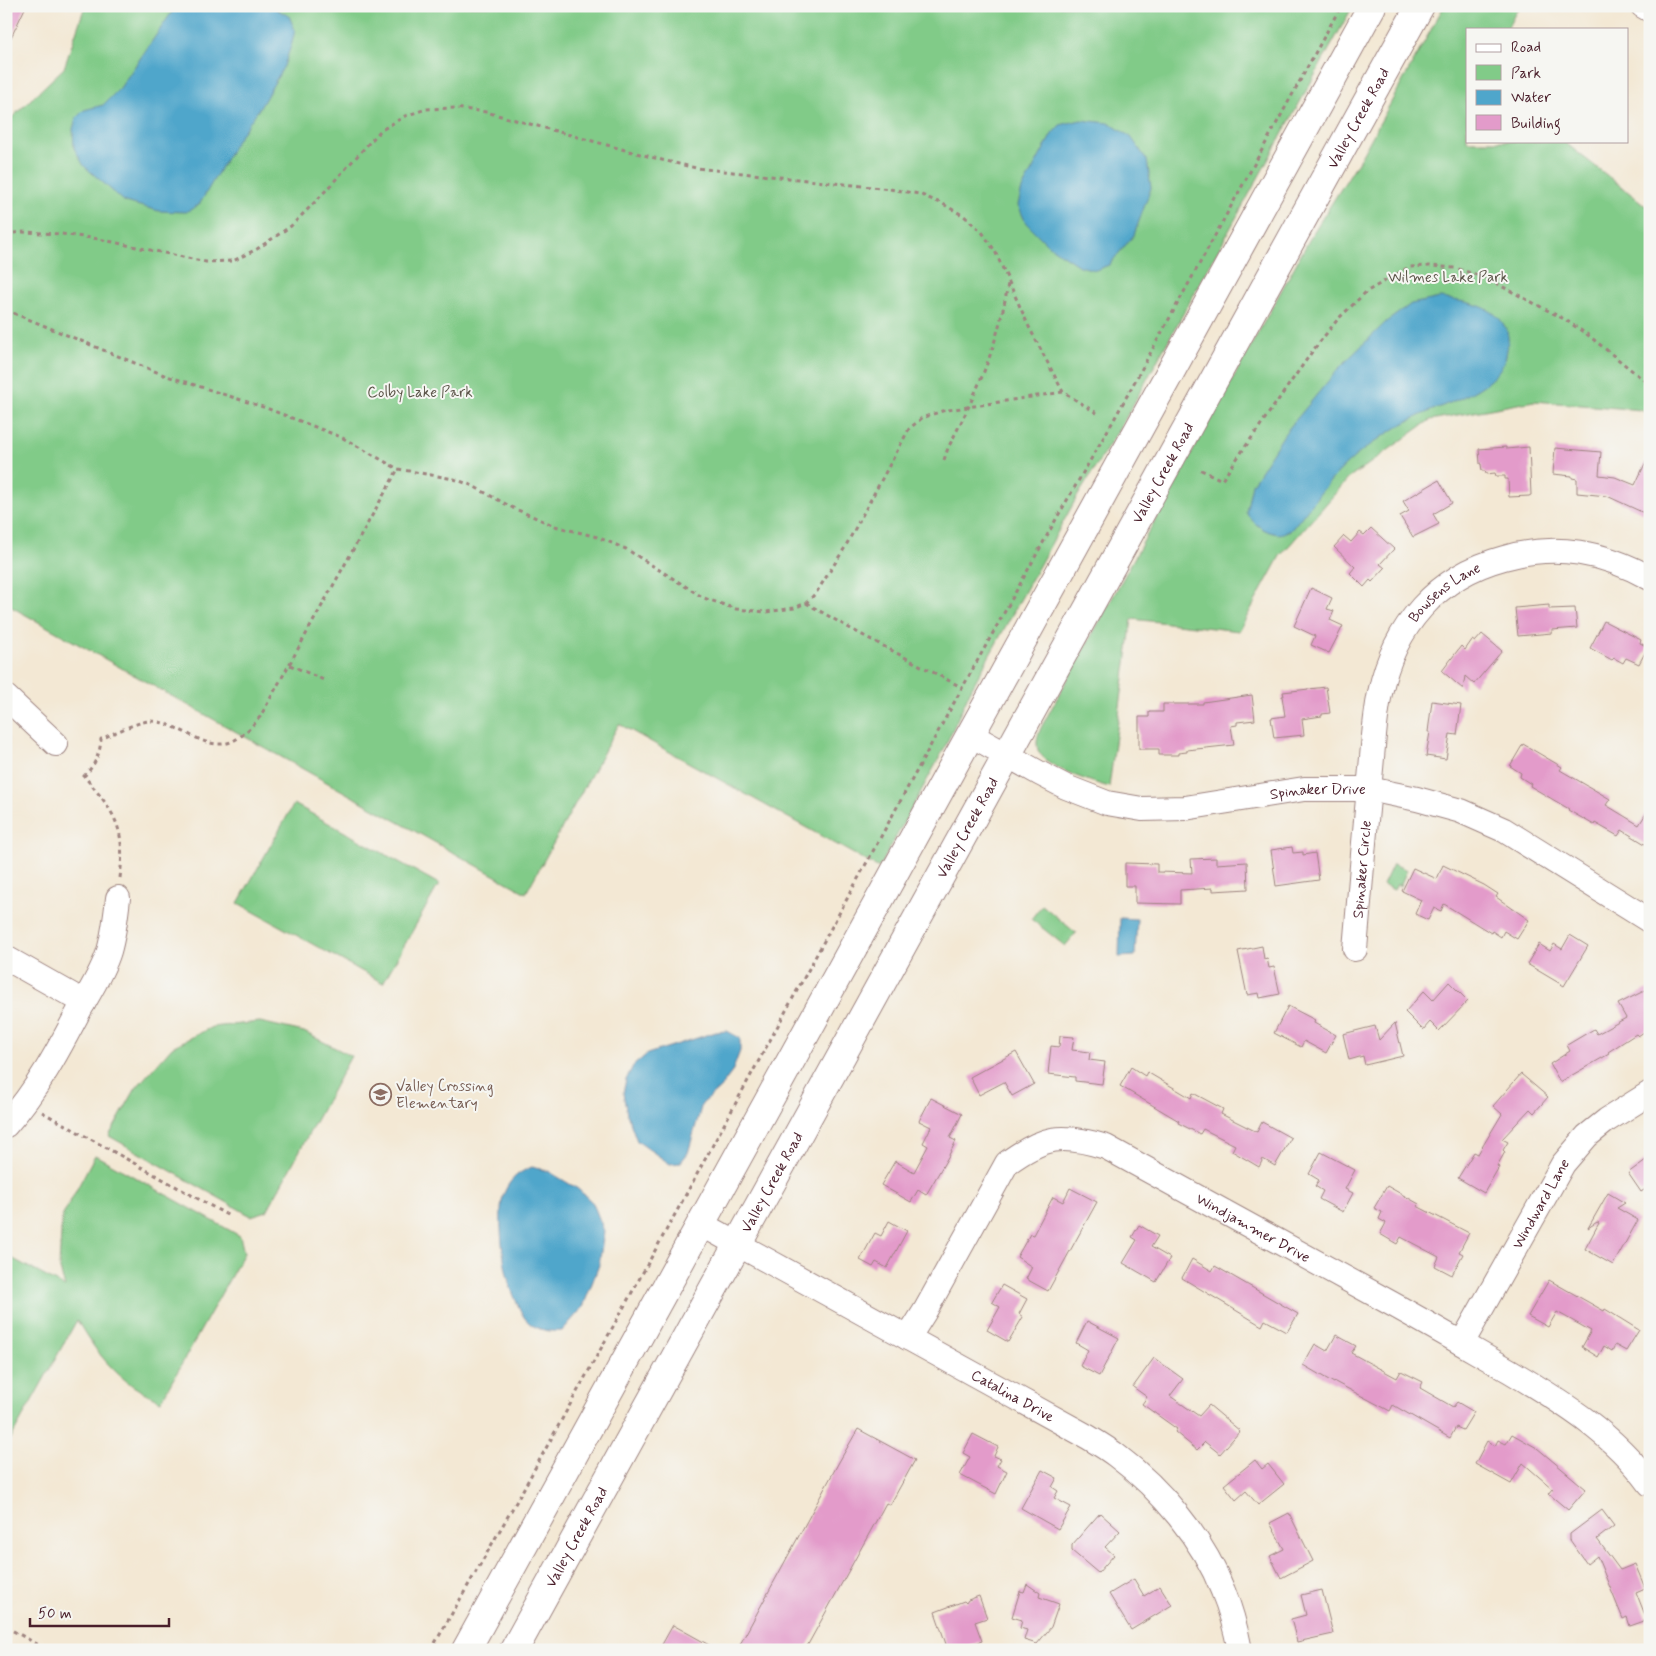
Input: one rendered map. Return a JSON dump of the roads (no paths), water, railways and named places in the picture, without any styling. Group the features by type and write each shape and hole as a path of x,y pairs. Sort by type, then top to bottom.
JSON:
{"main road":[{"path":"466,1650 1372,6"},
{"name":"Valley Creek Road","path":"514,1650 1420,6"}],"street":[{"path":"1643,6 1650,10"},
{"name":"Bowsens Lane","path":"1369,789 1380,694 1389,660 1404,630 1426,602 1448,585 1486,563 1516,554 1549,550 1580,552 1609,558 1650,578"},
{"path":"6,697 56,744"},
{"name":"Spinaker Drive","path":"971,734 1038,773 1074,790 1107,803 1142,809 1185,808 1304,789 1369,789 1461,811 1504,830 1650,921"},
{"name":"Spinaker Circle","path":"1355,949 1369,789"},
{"path":"6,1125 26,1103 38,1085 109,952 115,928 118,898"},
{"path":"6,958 84,1002"},
{"name":"Windward Lane","path":"1462,1343 1563,1164 1588,1136 1607,1120 1650,1092"},
{"name":"Windjammer Drive","path":"908,1338 925,1311 1007,1163 1024,1150 1045,1140 1067,1138 1087,1140 1106,1147 1462,1343 1547,1393 1583,1417 1613,1443 1650,1484"},
{"name":"Catalina Drive","path":"701,1224 1088,1437 1118,1456 1148,1483 1183,1521 1207,1557 1223,1590 1235,1625 1240,1650"}],"water":[{"path":"176,6 271,6 289,16 295,30 284,66 261,106 237,140 199,205 186,212 159,211 125,202 84,166 74,148 73,129 76,118 84,110 103,105 120,88"},
{"path":"1081,120 1109,123 1131,137 1147,160 1151,188 1134,235 1109,265 1096,270 1079,266 1049,246 1026,223 1018,205 1022,189 1052,134 1060,125"},
{"path":"1440,298 1480,306 1496,315 1503,323 1508,334 1508,346 1503,363 1495,375 1472,392 1404,424 1354,457 1334,476 1291,530 1280,534 1274,533 1264,530 1255,524 1246,512 1252,484 1285,433 1339,368 1386,322 1411,304"},
{"path":"1120,918 1137,919 1135,956 1119,957"},
{"path":"727,1031 740,1038 740,1051 732,1072 720,1088 702,1104 688,1153 680,1163 670,1164 637,1141 627,1114 623,1093 626,1080 633,1066 647,1054 716,1032"},
{"path":"532,1167 548,1171 578,1189 593,1203 604,1231 599,1265 583,1307 562,1331 541,1329 532,1325 524,1317 509,1282 505,1263 501,1236 502,1199 507,1186 513,1179 519,1173"}],"place":[{"name":"Valley Crossing Elementary","path":"380,1095"}],"park label":[{"name":"Wilmes Lake Park","path":"1448,277"},
{"name":"Colby Lake Park","path":"420,392"}]}
